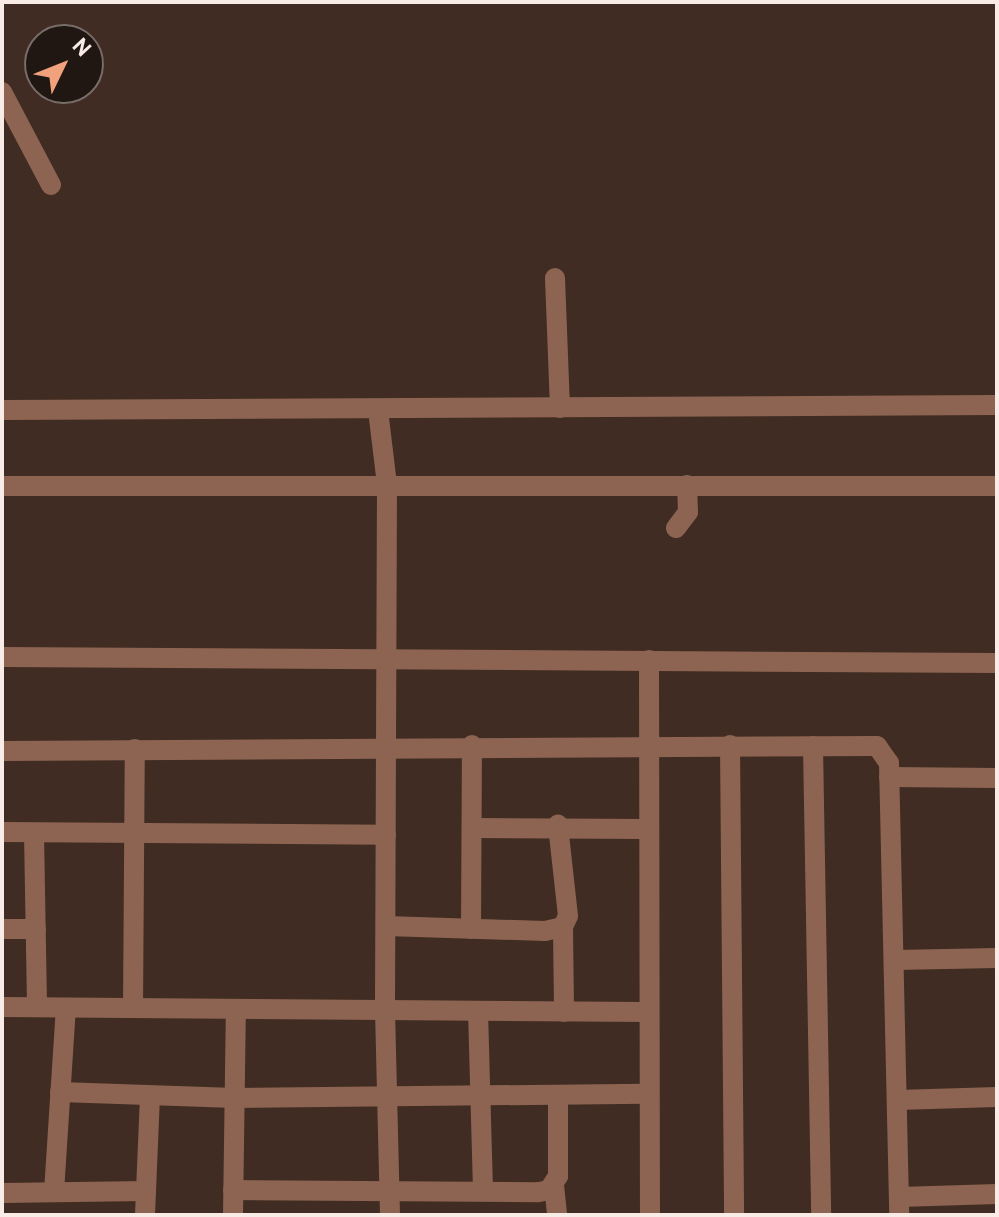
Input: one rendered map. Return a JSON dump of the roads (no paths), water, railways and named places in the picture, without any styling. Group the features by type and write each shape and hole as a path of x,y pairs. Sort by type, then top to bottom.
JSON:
{"street":[{"path":"2,92 51,185"},
{"path":"555,278 560,408"},
{"path":"2,410 997,405"},
{"path":"378,410 387,484 385,1010 390,1215"},
{"path":"676,528 688,512 687,485"},
{"path":"2,486 997,486"},
{"path":"2,657 997,663"},
{"path":"649,660 646,1012 650,1215"},
{"path":"2,751 386,745 877,746 888,756 899,1206 997,1194"},
{"path":"471,929 472,745"},
{"path":"730,745 734,1215"},
{"path":"813,746 821,1215"},
{"path":"133,1008 135,749"},
{"path":"889,777 997,778"},
{"path":"472,828 558,825 647,829"},
{"path":"558,825 568,916 563,927 564,1012"},
{"path":"2,832 386,835"},
{"path":"34,833 37,1007"},
{"path":"386,926 471,929 563,927"},
{"path":"2,929 36,929"},
{"path":"895,960 997,958"},
{"path":"2,1007 646,1012"},
{"path":"54,1192 66,1008"},
{"path":"233,1215 236,1009"},
{"path":"478,1011 483,1191"},
{"path":"60,1092 235,1098 647,1094"},
{"path":"557,1215 554,1185 558,1096"},
{"path":"145,1215 150,1097"},
{"path":"897,1100 997,1097"},
{"path":"233,1190 539,1192 554,1185"},
{"path":"2,1193 146,1191"}]}
